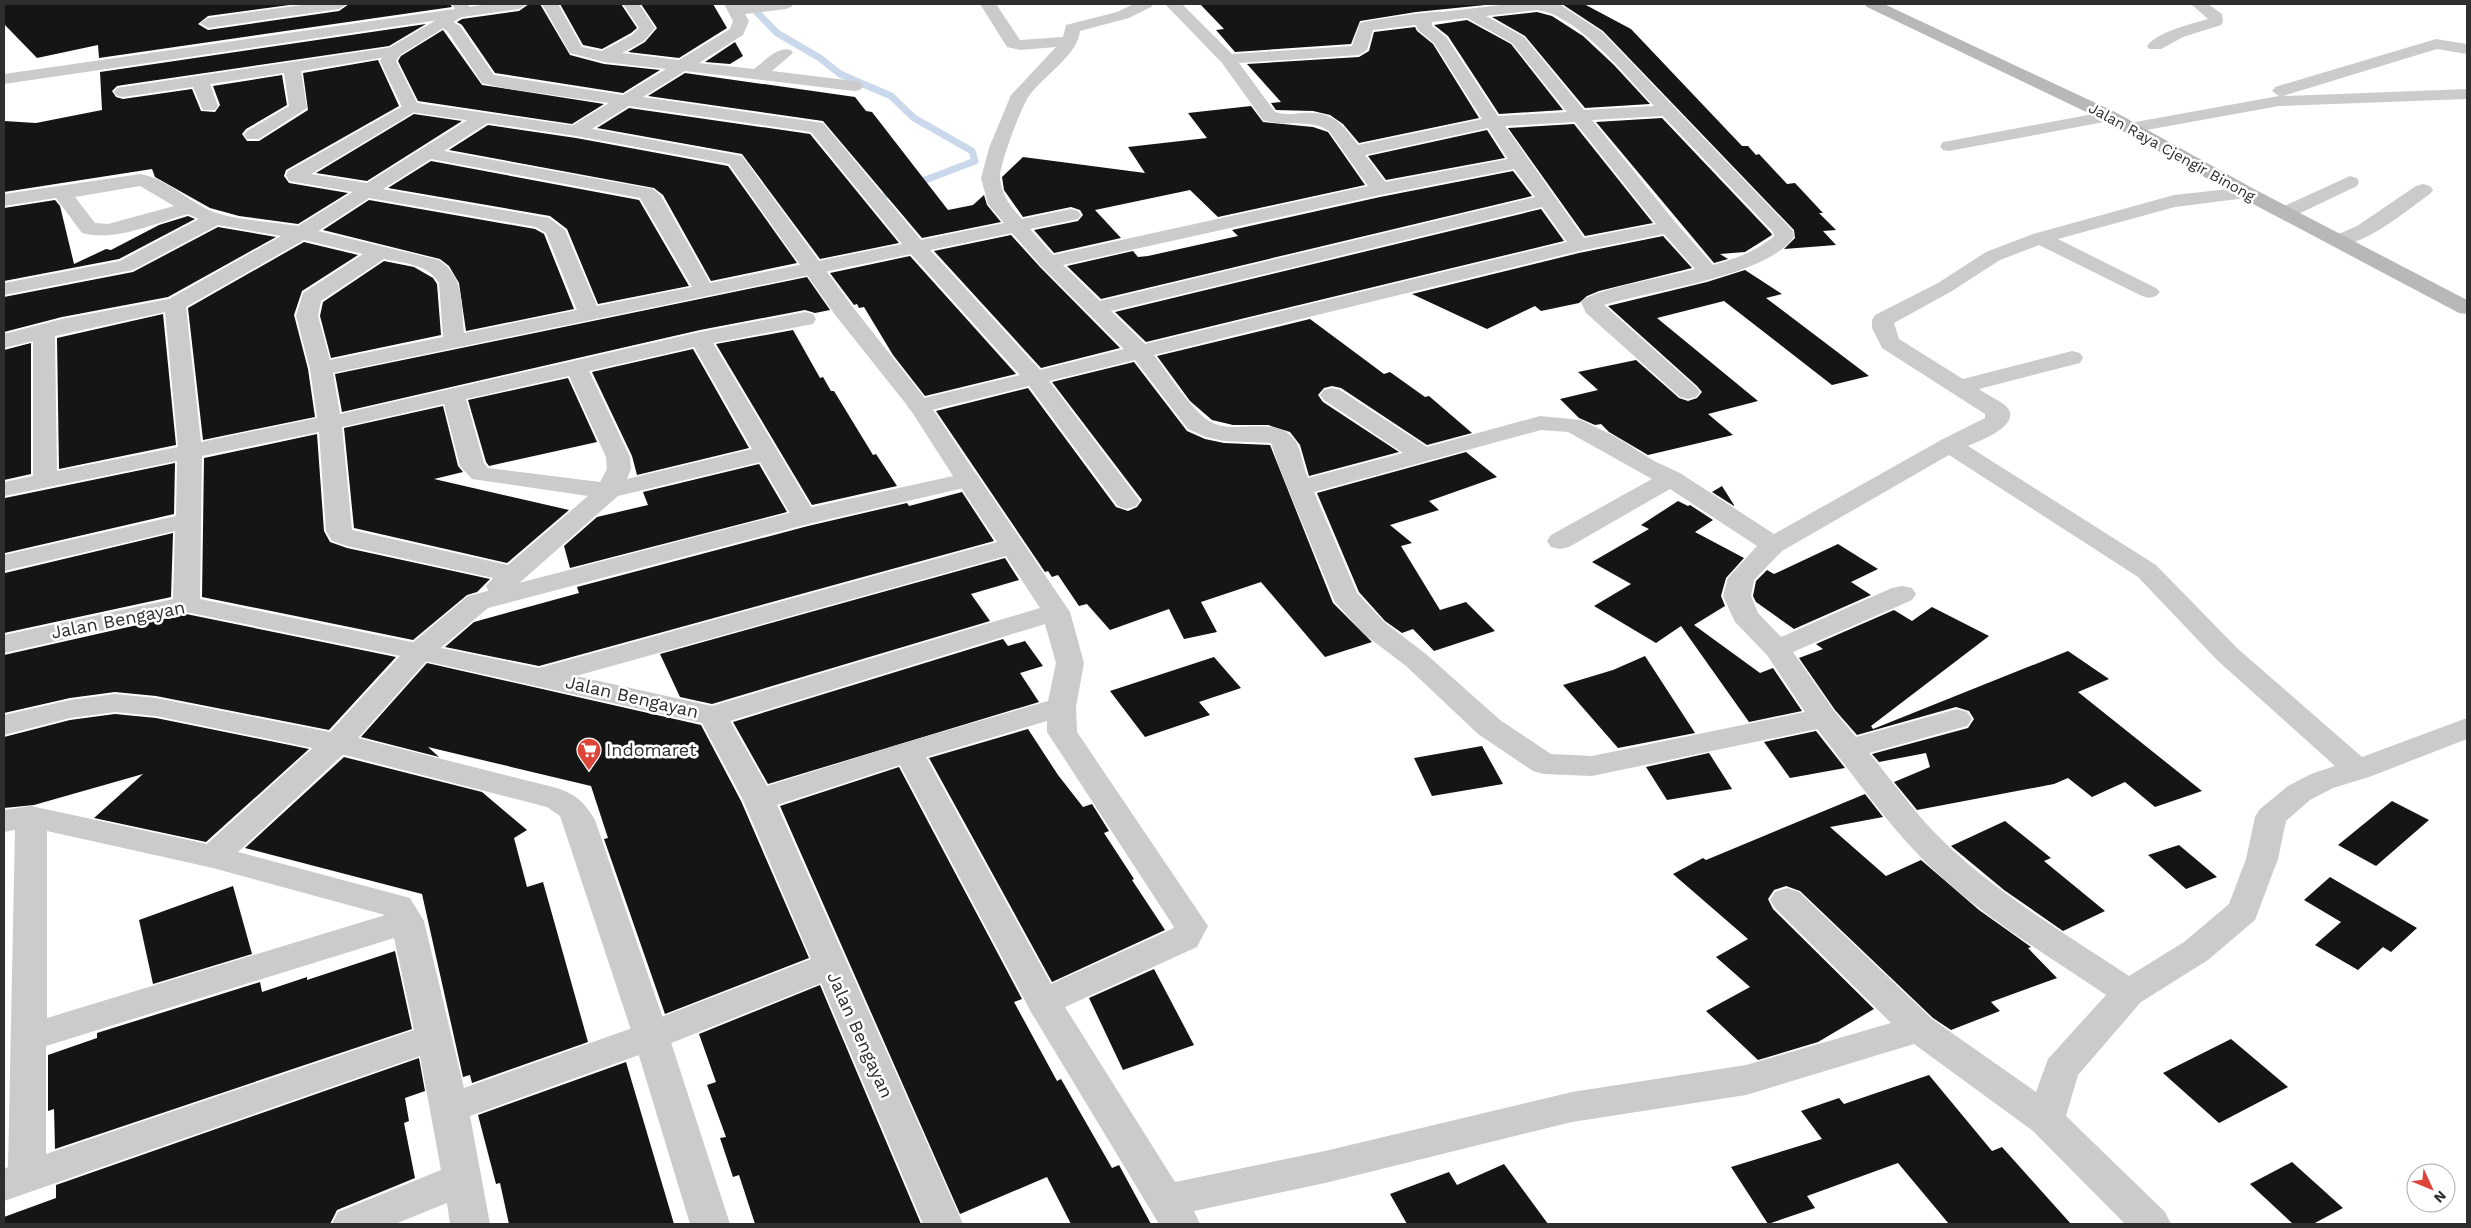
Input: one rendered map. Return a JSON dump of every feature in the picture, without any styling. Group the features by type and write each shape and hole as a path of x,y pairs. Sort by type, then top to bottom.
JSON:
{"main road":[{"name":"Jalan Raya Cjengir Binong","path":"1872,4 2109,116 2246,193 2341,240 2467,308"}],"street":[{"path":"208,23 339,4"},
{"path":"4,79 181,46 462,8 518,4"},
{"path":"550,4 576,50 585,54 854,86"},
{"path":"604,57 638,38 648,28 631,4"},
{"path":"576,131 737,32 741,22 737,7 786,4"},
{"path":"988,4 1013,44 1071,41"},
{"path":"1146,4 1123,15 1072,28 1071,41 1020,95 996,155 990,178 998,204 1048,262 1141,353 1196,424 1206,431 1222,434 1276,435 1283,439 1300,488 1345,596 1374,628 1416,660 1489,726 1544,764 1592,766 1824,718"},
{"path":"1173,4 1228,60 1269,116 1284,119 1323,118 1335,127 1380,189"},
{"path":"2155,46 2177,34 2215,22 2216,17 2199,4"},
{"path":"1228,60 1359,50 1366,26 1430,14 1470,14 1537,5 1553,8 1596,35 1783,231 1784,238 1780,245 1742,263 1592,302 1594,308 1688,392"},
{"path":"123,92 393,52 445,23 462,8"},
{"path":"1430,14 1424,27 1440,40 1519,162 1579,245"},
{"path":"1470,14 1518,40 1669,227 1708,271"},
{"path":"445,23 454,29 488,78 503,83 817,127 915,246 1035,378 1127,501"},
{"path":"2278,101 2276,93 2436,44 2467,49"},
{"path":"393,52 388,61 410,107"},
{"path":"757,75 785,53"},
{"path":"4,75 86,54"},
{"path":"254,135 298,108 292,67"},
{"path":"200,81 209,106"},
{"path":"2130,128 2278,101 2467,94"},
{"path":"589,313 555,230 542,222 367,191 296,177 295,175 410,107 576,131 734,160 844,311 919,406 1056,612 1070,663 1061,707 1062,732 1191,926 1185,938 1043,1002"},
{"path":"1353,152 1492,122 1667,110"},
{"path":"1949,146 2109,116"},
{"path":"4,341 62,326 175,304 301,233 482,118"},
{"path":"427,153 646,193 650,196 704,290"},
{"path":"1048,262 1380,189 1519,162"},
{"path":"4,200 52,192 62,194 140,180 148,181 190,208 215,219 301,233 432,264 443,272 449,282 454,342"},
{"path":"2285,213 2350,182"},
{"path":"2341,240 2364,230 2423,190"},
{"path":"2129,993 2021,920 1964,878 1923,840 1824,718 1777,649 1746,616 1737,596 1741,578 1773,545 1950,445 1993,425 1997,418 1997,411 1890,343 1883,328 1883,320 1945,287 1993,256 2040,238 2174,200 2246,193"},
{"path":"62,194 89,229 96,231 108,230 190,208"},
{"path":"1097,308 1546,200"},
{"path":"321,369 1070,215"},
{"path":"4,289 126,266 215,219"},
{"path":"919,406 1579,245 1669,227"},
{"path":"2040,238 2149,292"},
{"path":"380,252 310,298 307,316 321,369 330,423 340,535 513,574"},
{"path":"175,304 190,450 186,604"},
{"path":"4,489 45,479 330,423 576,367 805,319"},
{"path":"44,332 45,479"},
{"path":"700,340 804,517"},
{"path":"1961,387 2072,358"},
{"path":"213,857 337,742 420,651 610,491 618,469 618,457 576,367"},
{"path":"453,394 472,466 481,474 610,491 766,453"},
{"path":"1332,394 1423,455"},
{"path":"1300,488 1385,467 1540,423 1573,425 1593,434 1645,466 1671,478 1773,545"},
{"path":"1950,445 2147,571 2227,654 2358,770"},
{"path":"1560,541 1671,478"},
{"path":"478,602 804,517 968,480"},
{"path":"4,563 187,521"},
{"path":"542,677 1013,546"},
{"path":"1777,649 1902,594"},
{"name":"Jalan Bengayan","path":"4,644 186,604 420,651 712,716 760,800 943,1224"},
{"path":"712,716 1056,612"},
{"path":"4,725 70,709 115,703 156,707 337,742 557,799 571,808 579,820 651,1036 710,1224"},
{"path":"760,800 908,752 1061,707"},
{"path":"1848,749 1957,719"},
{"path":"2046,1120 2061,1069 2129,993 2196,950 2243,911 2262,859 2271,816 2300,793 2322,781 2358,770 2467,728"},
{"path":"908,752 1043,1002 1172,1212 1324,1168 1572,1107 1746,1080 1919,1029"},
{"path":"434,1038 15,1181 28,1038 18,819 213,857 398,907 407,921 434,1038 450,1108 470,1224"},
{"path":"1787,900 1919,1029 2046,1120 2151,1224"},
{"path":"28,1038 407,921"},
{"path":"450,1108 651,1036 830,965"},
{"path":"352,1224 462,1179"}],"building":[{"path":"4,4 297,4 208,16 198,24 208,30 339,11 349,4 450,4 452,7 99,58 98,45 37,58 4,24"},
{"path":"529,4 540,4 570,55 604,64 660,70 623,93 495,73 462,25 457,22 462,19 519,11"},
{"path":"560,4 621,4 637,28 602,49 583,45"},
{"path":"641,4 713,4 727,28 679,58 628,52 645,42 657,28"},
{"path":"1200,4 1495,4 1416,12 1360,21 1351,44 1235,52 1216,30 1224,29"},
{"path":"1562,4 1584,4 1631,29 1742,146 1748,146 1756,155 1759,154 1787,184 1795,183 1823,213 1819,213 1836,230 1823,231 1836,245 1784,249 1795,238 1794,230 1603,31"},
{"path":"1537,12 1552,16 1583,36 1614,65 1650,104 1585,108 1525,36 1492,17"},
{"path":"1467,20 1511,44 1563,110 1499,114 1448,36 1434,25"},
{"path":"426,24 389,46 123,85 117,86 112,91 116,97 123,99 192,89 201,111 215,112 220,105 213,86 282,75 287,105 246,129 242,134 247,141 259,141 308,110 303,73 378,60 399,106 286,170 284,176 289,183 348,193 298,224 239,216 210,208 155,177 152,169 4,192 4,121 36,123 102,110 100,72"},
{"path":"1415,27 1417,31 1433,44 1479,118 1359,143 1343,124 1330,115 1313,111 1276,110 1271,103 1281,102 1247,64 1359,57 1369,51 1374,32"},
{"path":"443,30 482,85 604,104 572,124 418,101 398,61 401,56"},
{"path":"735,42 743,56 730,64 705,62"},
{"path":"685,73 855,97 866,111 872,112 948,210 973,205 984,195 987,205 1001,222 922,238 823,121 648,96"},
{"path":"1251,106 1263,122 1313,127 1328,132 1365,185 1218,217 1190,190 1095,210 1121,238 1054,253 1034,230 1078,221 1083,215 1080,210 1071,207 1023,217 1004,190 1002,177 1023,157 1145,173 1128,147 1207,138 1188,113"},
{"path":"629,108 810,134 899,243 820,259 742,154 597,128"},
{"path":"414,114 462,121 367,181 316,173"},
{"path":"1662,118 1772,235 1745,252 1720,254 1728,259 1714,263 1596,122"},
{"path":"1574,124 1653,223 1585,236 1508,128"},
{"path":"488,125 576,138 728,166 797,263 711,281 663,195 654,188 449,150"},
{"path":"1487,130 1505,158 1386,180 1368,156"},
{"path":"431,161 639,200 689,286 598,304 567,229 550,216 388,188"},
{"path":"1513,171 1532,196 1101,299 1067,266 1133,251 1138,257 1148,256 1238,236 1232,230 1380,197"},
{"path":"55,200 60,206 74,264 106,249 111,250 159,225 188,216 195,219 119,259 4,281 4,208"},
{"path":"369,200 535,229 544,234 574,309 466,331 459,283 449,266 440,259 323,230"},
{"path":"1541,209 1564,241 1146,342 1115,312"},
{"path":"218,227 276,237 168,297 62,317 4,332 4,297 133,272"},
{"path":"1011,235 1120,348 1041,368 934,251"},
{"path":"1663,236 1692,268 1599,291 1587,296 1579,303 1541,311 1535,306 1487,329 1412,294 1579,253"},
{"path":"304,242 358,255 302,291 294,315 308,369 315,417 203,440 188,308"},
{"path":"910,256 1016,374 925,396 893,355 864,307 859,308 857,304 854,305 830,273"},
{"path":"384,261 414,267 433,278 437,284 441,335 331,358 320,316 323,302"},
{"path":"1745,270 1782,294 1766,298 1869,376 1832,385 1724,301 1657,318 1758,401 1708,414 1733,435 1648,455 1609,432 1601,424 1595,425 1579,418 1560,399 1598,390 1578,372 1636,360 1679,398 1688,401 1697,398 1702,392 1697,386 1608,306 1707,282"},
{"path":"807,277 830,310 815,313 805,310 700,330 342,412 335,374"},
{"path":"163,314 176,445 59,469 57,338"},
{"path":"1310,319 1384,374 1390,372 1425,397 1429,396 1472,433 1427,445 1341,388 1332,386 1324,388 1318,395 1323,402 1399,452 1309,476 1300,445 1290,432 1268,425 1233,425 1212,420 1190,401 1157,356"},
{"path":"793,330 820,378 823,377 831,391 834,391 873,455 876,454 897,486 812,505 716,344"},
{"path":"31,343 31,474 4,480 4,350"},
{"path":"693,349 749,448 637,475 632,456 592,372"},
{"path":"1134,362 1187,431 1205,439 1224,443 1270,445 1333,603 1372,642 1325,657 1261,582 1201,602 1217,632 1184,639 1169,609 1110,630 1087,604 1079,606 1058,575 1052,577 1048,571 1045,572 936,411 1028,388 1116,507 1128,511 1137,507 1142,500 1052,382"},
{"path":"568,378 597,442 489,466 486,462 468,400"},
{"path":"443,406 458,466 463,472 434,479 569,510 507,563 354,528 344,428"},
{"path":"317,434 324,531 330,542 347,548 490,579 477,592 467,595 413,640 202,597 204,458"},
{"path":"1466,452 1497,477 1429,501 1439,510 1390,525 1412,543 1401,546 1440,610 1466,602 1495,631 1434,651 1413,629 1402,633 1385,621 1359,592 1317,493"},
{"path":"175,463 174,514 5,553 5,498"},
{"path":"759,464 787,512 570,568 564,546 597,517 648,505 643,492"},
{"path":"1722,486 1734,505 1734,506 1712,492"},
{"path":"962,492 994,541 539,666 445,647 474,622 579,593 577,587 808,526 907,503 909,506"},
{"path":"1678,501 1688,506 1690,505 1713,520 1695,532 1744,558 1726,578 1721,596 1725,606 1694,625 1760,673 1773,668 1802,711 1749,722 1681,626 1656,643 1594,606 1631,584 1592,562 1649,529 1641,525"},
{"path":"173,533 171,597 4,633 5,573"},
{"path":"1838,544 1878,569 1851,582 1871,595 1794,629 1756,602 1753,596 1756,581 1767,570 1774,574"},
{"path":"1005,558 1019,580 971,594 990,621 712,704 680,697 660,654"},
{"path":"1932,607 1989,636 1871,726 1873,729 2068,651 2109,679 2078,692 2202,791 2155,807 2125,782 2092,797 2068,778 2054,784 1917,810 1894,782 1930,767 1926,753 1879,762 1872,754 1968,728 1974,719 1969,711 1956,707 1857,735 1835,710 1799,658 1823,649 1816,644 1894,610 1912,621"},
{"path":"186,614 396,657 329,730 156,696 115,692 70,698 4,713 4,655"},
{"path":"1003,639 1008,646 1025,641 1043,666 1020,673 1039,702 768,784 733,722"},
{"path":"1645,656 1695,733 1618,748 1563,685 1613,670"},
{"path":"1214,657 1241,688 1199,702 1210,715 1145,737 1110,691"},
{"path":"427,663 701,725 741,801 809,958 665,1014 604,839 608,838 591,786 428,747 439,757 361,737"},
{"path":"115,714 156,718 309,749 206,842 94,818 143,774 34,805 4,808 4,737 70,720"},
{"path":"1028,729 1058,775 1083,807 1092,804 1109,831 1104,833 1165,930 1052,982 929,758"},
{"path":"1816,731 1845,768 1790,778 1764,742"},
{"path":"1482,746 1503,784 1432,796 1414,758"},
{"path":"1709,753 1732,789 1667,800 1646,767"},
{"path":"344,757 482,792 527,830 514,838 527,887 543,882 588,1042 472,1083 470,1075 463,1077 422,894 245,848"},
{"path":"899,767 1022,999 1014,1002 1057,1081 1061,1079 1112,1168 1119,1165 1151,1224 1071,1224 1047,1177 960,1214 780,806"},
{"path":"1865,794 1883,817 1830,827 1886,876 1921,860 1979,910 2031,947 2028,948 2057,978 1991,1002 2000,1011 1951,1030 1933,1018 1800,891 1786,886 1774,890 1768,899 1773,909 1874,1009 1818,1042 1758,1060 1706,1011 1750,987 1716,957 1748,939 1673,874 1703,858 1706,860"},
{"path":"2392,801 2429,820 2376,866 2338,845"},
{"path":"2005,821 2051,858 2044,861 2105,911 2063,931 2004,890 1951,846"},
{"path":"2179,845 2217,877 2186,889 2148,855"},
{"path":"2330,877 2417,928 2391,952 2383,947 2358,970 2315,945 2341,922 2304,900"},
{"path":"233,886 252,954 153,984 139,920"},
{"path":"395,951 412,1029 55,1149 54,1109 48,1111 48,1055 97,1038 97,1033 260,982 262,992 307,977 307,980"},
{"path":"1154,969 1194,1045 1123,1070 1089,998"},
{"path":"820,985 921,1224 755,1224 739,1175 733,1177 720,1138 726,1137 707,1085 716,1082 699,1034"},
{"path":"2231,1039 2288,1087 2219,1123 2163,1073"},
{"path":"419,1058 425,1091 405,1098 409,1121 404,1123 415,1178 337,1210 330,1224 4,1224 4,1217 56,1198 56,1185"},
{"path":"626,1062 674,1224 509,1224 500,1183 496,1184 478,1115"},
{"path":"1929,1075 1992,1151 2002,1147 2071,1224 1949,1224 1898,1163 1807,1196 1815,1208 1768,1224 1731,1167 1822,1139 1801,1111 1839,1098 1844,1104"},
{"path":"2292,1162 2343,1208 2313,1224 2293,1224 2250,1184"},
{"path":"1504,1164 1548,1224 1407,1224 1390,1194 1449,1172 1457,1185"}],"waterway":[{"path":"749,4 777,33 820,58 840,74 891,96 914,118 972,151 975,161 881,197"}],"place":[{"name":"Indomaret","path":"589,771"}]}
